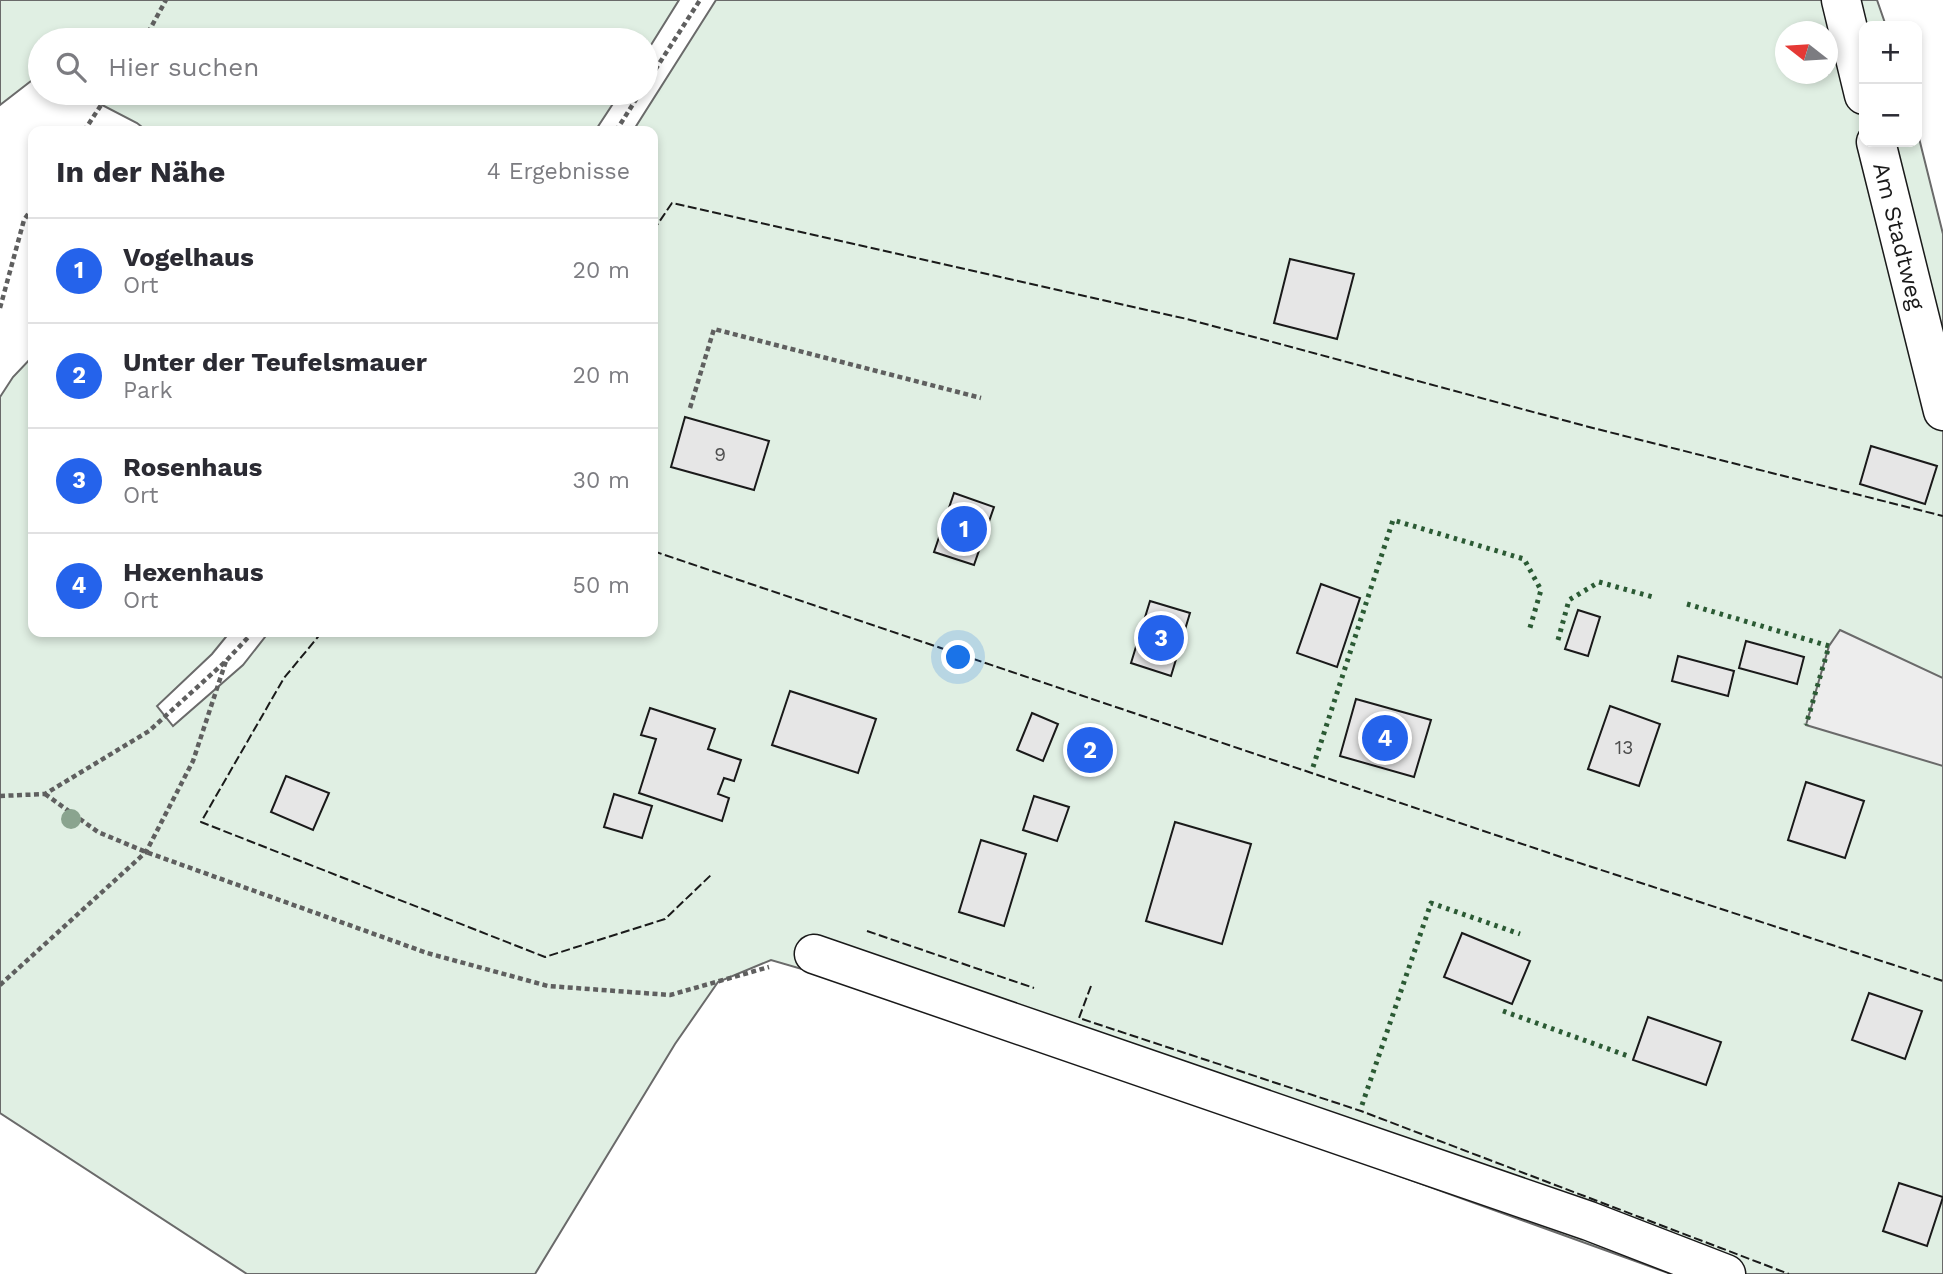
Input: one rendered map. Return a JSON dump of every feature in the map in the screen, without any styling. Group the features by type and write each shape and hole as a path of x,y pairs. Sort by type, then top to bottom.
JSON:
{"lane":[{"path":"1840,0 1861,84"},
{"name":"Am Stadtweg","path":"1877,147 1943,411"},
{"path":"814,954 1589,1221 1726,1274"}],"path":[{"path":"151,28 166,0"},
{"path":"658,66 700,0"},
{"path":"87,126 101,105"},
{"path":"619,126 632,105"},
{"path":"0,308 24,220 28,214"},
{"path":"690,408 714,329 981,398"},
{"path":"0,796 46,794 149,731 248,637"},
{"path":"0,985 146,852 194,761 226,661"},
{"path":"46,794 98,832 146,852 427,953 548,986 670,995 814,954"}],"green space":[{"path":"0,0 679,0 658,34 658,28 28,28 28,83 0,105"},
{"path":"716,0 1877,0 1884,21 1859,21 1859,147 1921,147 1943,234 1943,1274 1671,1274 926,1005 771,960 718,982 675,1044 535,1274 247,1274 0,1113 0,397 28,361 28,637 226,637 212,654 157,706 173,726 243,665 265,637 658,637 658,126 636,126 649,105 658,105 658,92"},
{"path":"102,105 612,105 598,126 141,126"}],"shaded area":[{"path":"1840,630 1943,678 1943,766 1806,725 1829,646"}],"building":[{"path":"1290,259 1354,274 1337,339 1274,323"},
{"path":"685,417 769,441 754,490 671,467"},
{"path":"1871,446 1937,466 1925,504 1860,484"},
{"path":"954,493 994,507 974,565 934,552"},
{"path":"1321,584 1360,598 1337,667 1297,653"},
{"path":"1150,601 1190,613 1171,676 1131,663"},
{"path":"1578,610 1600,617 1588,656 1565,649"},
{"path":"1746,641 1804,657 1797,684 1739,668"},
{"path":"1678,656 1734,671 1728,696 1672,681"},
{"path":"790,691 876,719 858,773 772,745"},
{"path":"1356,699 1431,720 1414,777 1340,756"},
{"path":"1610,706 1660,724 1639,786 1588,769"},
{"path":"650,708 715,729 708,749 741,760 734,781 724,778 718,794 729,798 722,821 639,793 656,739 641,735"},
{"path":"1032,713 1058,724 1043,761 1017,750"},
{"path":"286,776 329,793 313,830 271,812"},
{"path":"1806,782 1864,801 1845,858 1788,840"},
{"path":"614,794 652,806 642,838 604,827"},
{"path":"1034,796 1069,807 1057,841 1023,830"},
{"path":"1175,822 1251,844 1222,944 1146,921"},
{"path":"981,840 1026,854 1004,926 959,912"},
{"path":"1462,933 1530,961 1512,1004 1444,977"},
{"path":"1869,993 1922,1011 1905,1059 1852,1040"},
{"path":"1648,1017 1721,1042 1706,1085 1633,1060"},
{"path":"1899,1183 1943,1197 1927,1246 1883,1231"}],"hedge":[{"path":"1313,767 1393,520 1524,559 1541,590 1529,631"},
{"path":"1558,640 1569,600 1599,582 1653,597"},
{"path":"1687,604 1829,646 1806,725"},
{"path":"1362,1105 1431,903 1520,934"},
{"path":"1503,1011 1628,1056"}],"fence":[{"path":"658,224 672,203 1187,319 1589,427 1943,516"},
{"path":"658,553 1555,855 1943,981"},
{"path":"318,637 284,678 201,822 545,957 665,919 712,874"},
{"path":"867,931 1034,988"},
{"path":"1091,986 1079,1018 1361,1111 1789,1274"}],"place":[{"name":"Vogelhaus","path":"964,529"},
{"name":"Rosenhaus","path":"1161,638"},
{"name":"Hexenhaus","path":"1385,738"},
{"name":"Unter der Teufelsmauer","path":"1090,750"}]}
